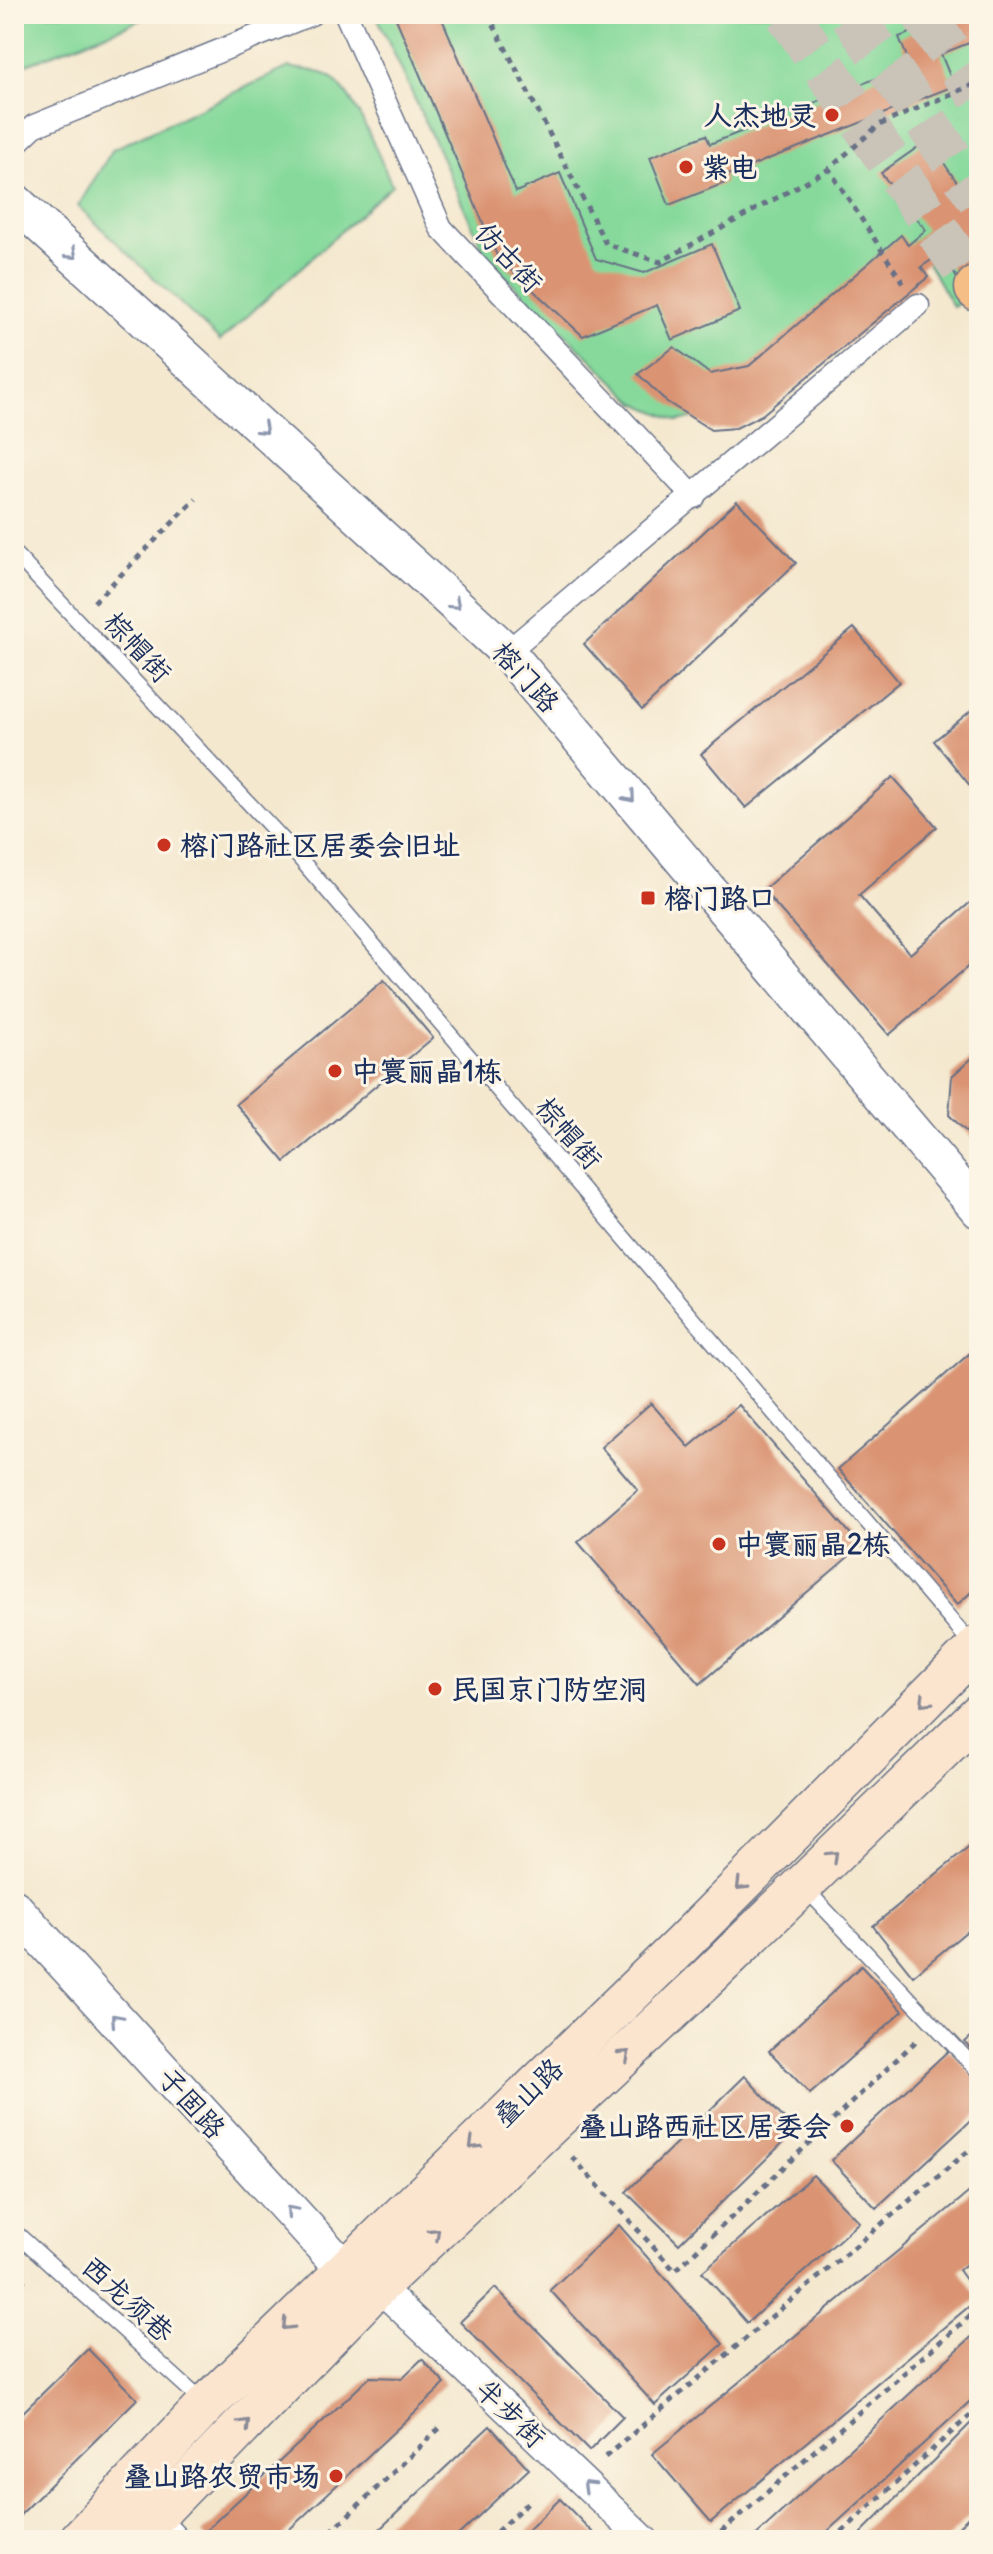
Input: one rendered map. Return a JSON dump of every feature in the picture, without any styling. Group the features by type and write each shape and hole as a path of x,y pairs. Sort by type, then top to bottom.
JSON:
{"main road":[{"name":"叠山路","path":"158,2531 361,2277 681,1945 978,1647"},
{"name":"叠山路","path":"79,2540 206,2405 546,2129 979,1714"}],"street":[{"path":"14,145 34,126 311,14"},
{"name":"仿古街","path":"346,14 441,228 694,497"},
{"name":"榕门路","path":"14,201 507,652 979,1210"},
{"path":"507,652 918,305"},
{"name":"子固路","path":"14,1908 361,2277"},
{"name":"半步街","path":"361,2277 644,2540"}],"lane":[{"name":"棕帽街","path":"14,553 290,847 978,1647"},
{"path":"803,1885 979,2072"},
{"name":"西龙须巷","path":"14,2231 206,2405"}],"path":[{"path":"488,14 606,244 660,262 829,169 879,125 979,82"},
{"path":"829,169 918,305"},
{"path":"76,619 196,499"},
{"path":"546,2129 675,2271 934,2024"},
{"path":"580,2479 979,2142"},
{"path":"712,2540 979,2308"},
{"path":"833,2540 979,2407"},
{"path":"322,2540 443,2425"},
{"path":"488,2540 528,2502"},
{"path":"971,2540 979,2530"}],"green space":[{"path":"14,14 157,14 14,69"},
{"path":"376,14 979,14 979,291 953,307 919,247 723,412 678,421 636,403 487,258"},
{"path":"289,67 323,73 347,94 373,141 392,185 220,341 78,206 113,149"}],"building":[{"path":"394,14 440,14 516,192 560,173 596,259 644,273 712,244 740,311 672,340 657,305 583,336 498,258"},
{"name":"人杰地灵","path":"959,14 979,14 979,39 941,54 954,86 723,177 725,183 669,205 650,157 706,135 710,144 910,65 899,37"},
{"path":"928,140 979,214 979,281 964,290 942,253 921,267 928,277 762,415 736,428 711,430 667,402 638,374 674,347 710,374 749,366 901,235 908,245 926,230 881,173"},
{"path":"737,501 796,563 642,710 584,644"},
{"path":"854,628 899,682 746,808 701,754"},
{"path":"979,704 979,797 934,741"},
{"path":"893,777 937,827 859,895 910,954 979,895 979,957 889,1035 763,890"},
{"name":"中寰丽晶1栋","path":"384,980 433,1038 285,1162 236,1104"},
{"path":"979,1052 979,1144 949,1115 952,1076"},
{"path":"969,1354 979,1365 979,1585 957,1605 838,1469"},
{"name":"中寰丽晶2栋","path":"651,1403 689,1447 739,1405 861,1546 700,1684 578,1542 638,1490 601,1447"},
{"path":"979,1839 979,1921 913,1976 873,1926"},
{"path":"861,1966 903,2011 810,2094 769,2051"},
{"path":"979,2030 979,2059 965,2042"},
{"path":"949,2050 979,2082 979,2113 876,2208 831,2160"},
{"path":"745,2076 795,2131 679,2244 626,2192"},
{"path":"813,2175 859,2222 747,2323 702,2272"},
{"path":"979,2184 979,2254 959,2270 979,2298 711,2522 652,2454"},
{"path":"619,2225 723,2344 655,2405 550,2290"},
{"path":"14,2271 25,2281 14,2293"},
{"path":"495,2288 623,2417 589,2451 460,2322"},
{"path":"979,2330 979,2393 818,2540 751,2540"},
{"path":"88,2349 137,2399 14,2521 14,2421"},
{"path":"422,2359 445,2384 278,2540 208,2540 202,2534 370,2377 402,2378"},
{"path":"979,2415 979,2506 946,2540 854,2540"},
{"path":"490,2426 529,2469 453,2540 368,2540"},
{"path":"560,2499 600,2540 518,2540"}],"tunnel":[{"path":"787,14 977,288"},
{"path":"851,14 979,198"},
{"path":"923,14 979,95"}],"place":[{"name":"人杰地灵","path":"832,115"},
{"name":"紫电","path":"686,167"},
{"name":"榕门路社区居委会旧址","path":"164,845"},
{"name":"榕门路口","path":"648,898"},
{"name":"中寰丽晶1栋","path":"335,1071"},
{"name":"中寰丽晶2栋","path":"719,1544"},
{"name":"民国京门防空洞","path":"435,1689"},
{"name":"叠山路西社区居委会","path":"847,2126"},
{"name":"叠山路农贸市场","path":"336,2476"}]}
